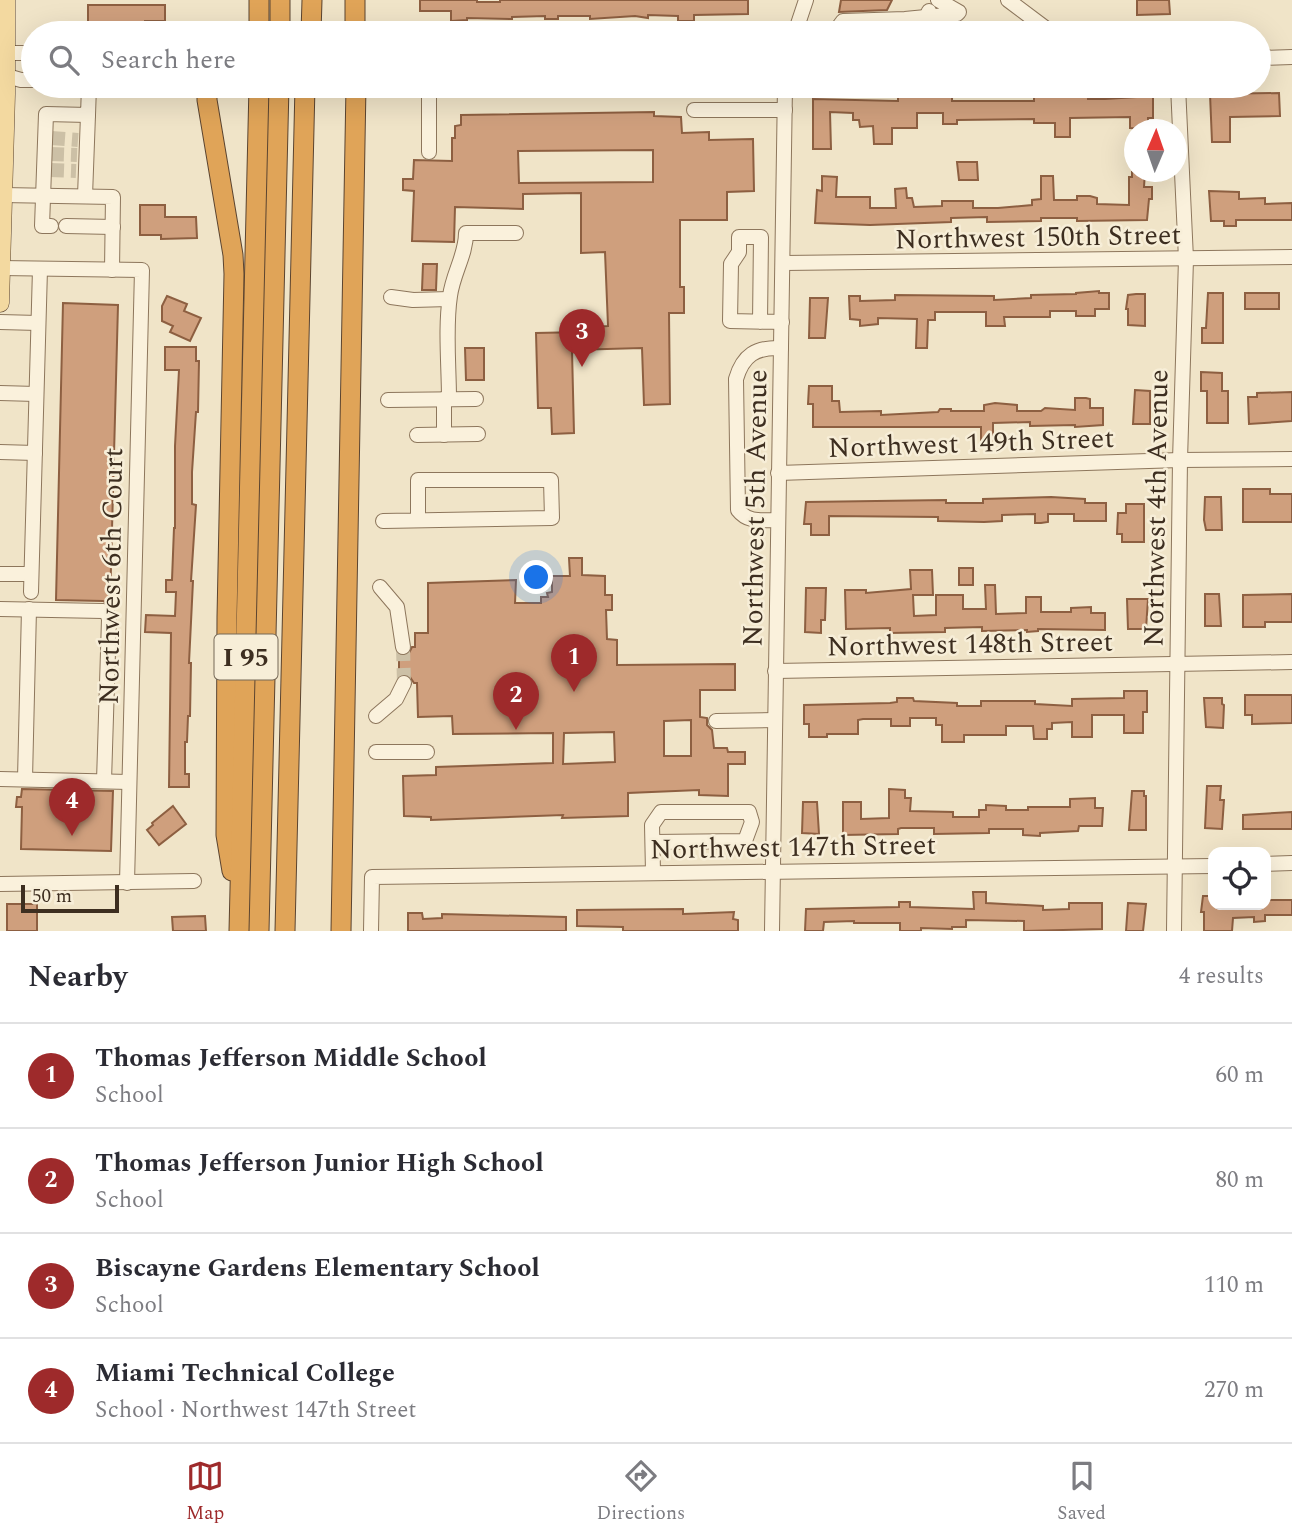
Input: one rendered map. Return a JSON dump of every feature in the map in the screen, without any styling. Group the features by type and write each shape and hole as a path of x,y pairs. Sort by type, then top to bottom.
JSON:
{"highway":[{"path":"259,0 259,21"},
{"path":"280,3 280,21"},
{"path":"206,98 234,274 227,617 226,835 239,926"},
{"name":"I 95","path":"239,926 259,98"},
{"path":"259,931 279,98"},
{"path":"306,98 307,119"},
{"path":"285,931 295,514 310,98"},
{"path":"341,931 356,98"}],"main road":[{"path":"0,303 6,0"}],"street":[{"path":"799,21 806,0"},
{"path":"843,21 905,19 927,15 957,14 959,12 936,0 927,15 924,21"},
{"path":"1008,0 1036,21"},
{"path":"3,55 21,54"},
{"path":"1271,58 1292,57"},
{"path":"3,75 21,80"},
{"path":"85,197 81,171 89,98"},
{"path":"429,98 429,152"},
{"name":"Northwest 5th Avenue","path":"772,931 785,98"},
{"name":"Northwest 4th Avenue","path":"1174,931 1180,460 1186,259 1179,98"},
{"path":"694,110 785,110"},
{"path":"51,226 42,226 47,170 46,114 88,115"},
{"path":"1,268 112,270 113,197 3,195"},
{"path":"66,226 113,227"},
{"path":"444,435 449,299 454,273 466,248 466,233 516,233"},
{"path":"760,322 761,237 739,237 739,252 731,264 730,321 760,322 782,322"},
{"name":"Northwest 150th Street","path":"784,263 1292,257"},
{"path":"31,592 40,269"},
{"name":"Northwest 6th Court","path":"112,270 142,270 127,883"},
{"path":"391,297 413,300 449,299"},
{"path":"0,322 38,323"},
{"path":"777,520 751,520 743,517 738,510 736,379 740,365 751,353 767,347 781,348"},
{"path":"0,393 36,394"},
{"path":"388,400 476,399"},
{"path":"416,435 478,434"},
{"path":"0,452 35,453"},
{"name":"Northwest 149th Street","path":"778,473 1292,459"},
{"path":"383,521 552,518 551,480 418,480 418,520"},
{"path":"0,574 32,574"},
{"path":"380,587 397,607 403,647"},
{"path":"0,609 103,611 107,614 104,781"},
{"path":"25,779 29,610"},
{"name":"Northwest 148th Street","path":"775,671 1292,662"},
{"path":"376,716 396,699 404,683"},
{"path":"716,721 775,720"},
{"path":"376,752 427,752"},
{"path":"0,779 129,782"},
{"path":"653,842 745,841 752,822 748,812 661,812 653,825 653,842 653,872"},
{"path":"1271,864 1292,863"},
{"name":"Northwest 147th Street","path":"370,931 372,877 1208,866"},
{"path":"0,884 194,881"}],"building":[{"path":"420,0 748,0 748,14 694,15 694,21 678,21 678,16 648,15 648,18 635,16 590,19 590,16 558,16 558,19 545,19 545,16 512,19 467,18 451,21 451,11 420,11"},
{"path":"841,0 892,0 887,10 839,12"},
{"path":"1137,0 1169,0 1170,14 1137,15"},
{"path":"88,5 165,5 165,21 88,21"},
{"path":"1271,93 1279,93 1280,116 1230,117 1230,142 1212,142 1210,98 1271,98"},
{"path":"898,98 952,98 952,101 1034,101 1034,98 1153,98 1153,118 1070,118 1070,137 1055,137 1055,123 1034,123 1034,119 957,120 957,124 943,124 943,113 917,113 917,128 892,128 892,144 874,144 873,126 860,127 859,120 853,120 853,113 830,112 831,149 813,149 813,99 898,101"},
{"path":"654,112 654,116 681,117 682,133 709,132 709,140 753,139 754,191 727,192 727,220 680,220 680,287 684,287 684,313 669,313 670,404 644,405 642,348 572,350 574,433 552,434 551,408 538,408 536,333 583,332 583,327 608,326 605,252 581,253 581,193 523,194 523,209 455,207 454,242 412,241 414,191 403,190 403,179 413,179 414,160 452,161 452,138 455,138 455,126 461,125 461,115","holes":["653,150 653,182 519,183 518,151"]},
{"path":"957,162 977,162 978,180 959,180"},
{"path":"822,176 837,177 836,197 870,197 870,208 896,208 895,189 906,188 907,198 912,198 914,207 942,206 942,201 973,201 973,208 1032,205 1032,200 1041,199 1041,176 1053,176 1054,200 1077,200 1077,196 1090,196 1097,198 1097,204 1129,205 1129,182 1144,182 1144,187 1152,187 1147,220 1077,221 1077,218 1041,218 1041,221 987,222 987,217 951,218 951,222 870,225 815,223 817,190 822,191"},
{"path":"1209,191 1239,192 1239,199 1265,198 1265,204 1292,203 1292,220 1236,220 1236,226 1224,226 1224,221 1211,221"},
{"path":"140,205 165,205 165,217 196,217 197,238 161,239 161,235 140,235"},
{"path":"423,264 437,264 436,290 422,290"},
{"path":"1099,291 1109,293 1109,309 1095,309 1095,316 1076,316 1076,311 1050,311 1050,317 1004,317 1005,326 986,326 986,312 935,312 935,320 928,320 927,348 916,348 917,319 878,318 878,324 860,326 860,320 850,319 849,296 860,296 860,301 895,300 895,295 994,296 994,300"},
{"path":"1208,293 1223,293 1223,343 1202,343 1202,328 1206,328"},
{"path":"1245,293 1279,293 1279,309 1245,309"},
{"path":"1145,294 1145,326 1128,325 1128,295"},
{"path":"167,296 187,304 184,311 201,318 190,341 170,332 173,326 162,321 162,306"},
{"path":"810,298 828,298 825,338 809,338"},
{"path":"63,303 118,305 110,604 103,601 56,600"},
{"path":"165,347 196,347 196,361 199,361 198,412 192,472 192,504 196,505 191,581 190,716 185,742 185,774 189,774 189,787 169,787 171,633 145,632 146,615 175,616 176,592 166,592 166,580 172,580 179,370 165,370"},
{"path":"465,348 484,348 484,380 466,380"},
{"path":"1201,372 1222,373 1222,391 1228,391 1228,423 1207,423 1207,391 1201,391"},
{"path":"809,386 832,386 832,401 839,401 840,412 881,411 881,415 938,412 940,409 984,411 984,405 995,403 1017,405 1017,411 1041,411 1045,408 1075,410 1075,398 1086,398 1090,399 1090,408 1103,408 1103,425 1075,427 1030,426 1030,422 993,423 993,443 981,443 981,427 813,427 813,404 808,404"},
{"path":"1135,390 1150,391 1150,424 1133,424"},
{"path":"1292,392 1292,421 1249,424 1248,397 1257,397 1257,393"},
{"path":"1243,489 1270,489 1270,494 1292,494 1292,522 1243,522"},
{"path":"1205,497 1221,497 1222,530 1206,530"},
{"path":"983,499 1085,499 1085,503 1106,503 1106,521 1074,521 1074,514 1048,514 1048,522 1041,523 1035,523 1035,514 1002,515 1002,521 984,522 938,521 938,517 829,516 829,535 811,535 811,524 804,524 806,502 946,500 946,503 983,503"},
{"path":"1126,504 1144,504 1144,542 1122,542 1122,534 1117,534 1118,513 1126,513"},
{"path":"569,558 582,558 582,575 605,576 605,595 612,595 612,610 606,610 607,639 617,640 617,665 735,664 735,690 700,690 700,717 707,718 707,725 712,730 714,748 727,748 728,752 745,752 745,764 728,764 728,796 699,795 699,790 628,793 628,816 562,818 563,815 431,820 431,817 404,816 403,776 436,775 436,767 553,763 553,733 453,734 452,716 418,717 417,683 414,683 408,674 399,675 399,656 408,655 412,647 415,647 415,633 428,633 428,583 516,580 515,603 541,603 541,597 548,597 547,593 552,592 552,576 570,576","holes":["691,720 691,756 664,756 664,721","614,732 615,762 563,764 564,733"]},
{"path":"959,568 973,568 973,585 959,585"},
{"path":"910,570 932,570 933,595 913,595 914,616 936,615 936,595 963,595 963,609 986,609 985,585 995,585 996,614 1026,613 1026,597 1041,597 1041,612 1071,612 1071,608 1091,607 1091,613 1105,613 1105,630 982,631 982,627 945,628 945,632 890,633 890,628 846,629 845,590 866,590 866,593 911,589"},
{"path":"806,588 826,588 825,620 821,620 821,633 805,632"},
{"path":"1205,594 1219,594 1221,626 1205,626"},
{"path":"1292,594 1292,622 1265,622 1265,627 1243,627 1243,595"},
{"path":"1127,599 1148,599 1146,629 1128,629"},
{"path":"1124,691 1147,691 1143,733 1124,733 1124,715 1092,715 1092,737 1072,737 1072,722 1052,723 1052,729 1047,729 1047,739 1034,739 1033,726 1006,726 1006,735 964,735 964,742 942,742 942,725 936,725 936,718 910,718 910,726 891,726 891,719 863,719 858,720 858,734 827,734 827,737 809,737 809,724 804,724 804,705 890,703 897,702 897,698 913,698 914,701 957,703 957,706 981,706 981,701 1035,701 1035,704 1072,706 1072,699 1124,698"},
{"path":"1245,695 1292,695 1292,723 1252,724 1252,715 1245,715"},
{"path":"1204,698 1222,698 1223,728 1206,727"},
{"path":"1207,786 1221,786 1220,800 1224,800 1222,829 1205,828"},
{"path":"22,789 113,791 111,851 21,849 22,807 16,807 17,797 21,797"},
{"path":"889,789 905,790 905,798 911,798 910,811 953,812 953,817 979,817 979,810 986,810 986,805 1006,806 1006,810 1028,810 1028,807 1070,807 1070,799 1095,798 1095,808 1103,808 1102,826 1079,826 1078,831 1040,833 1040,836 1023,835 1023,829 934,834 934,828 901,828 898,829 898,834 843,835 843,802 861,802 861,819 889,818"},
{"path":"1132,791 1144,791 1146,796 1146,830 1129,830"},
{"path":"803,802 817,802 819,834 802,833"},
{"path":"173,806 186,824 159,845 147,830"},
{"path":"1292,812 1292,829 1243,829 1243,815"},
{"path":"973,892 986,892 986,903 1043,906 1043,910 1069,909 1069,903 1102,903 1102,929 1024,931 1024,921 966,920 966,927 952,929 921,928 921,931 900,931 900,923 854,921 824,922 823,931 805,931 806,909 899,907 899,902 910,902 910,907 974,909"},
{"path":"1203,896 1208,896 1208,910 1271,910 1271,900 1292,900 1292,915 1265,915 1265,921 1254,922 1254,917 1233,918 1232,931 1204,931 1204,912 1201,912"},
{"path":"1128,903 1146,904 1143,931 1126,931"},
{"path":"7,904 37,904 37,931 7,931"},
{"path":"683,909 683,914 734,912 733,919 738,920 738,931 623,931 623,927 577,926 577,910"},
{"path":"408,913 422,913 423,919 442,918 442,914 566,917 566,931 408,931"},
{"path":"205,916 206,931 173,931 172,917"}],"tunnel":[{"path":"51,138 78,140"},
{"path":"50,154 77,155"},
{"path":"50,170 76,171"},
{"path":"403,647 404,683"}],"place":[{"name":"Biscayne Gardens Elementary School","path":"582,367"},
{"name":"Thomas Jefferson Middle School","path":"574,692"},
{"name":"Thomas Jefferson Junior High School","path":"516,730"},
{"name":"Miami Technical College","path":"72,836"}]}
